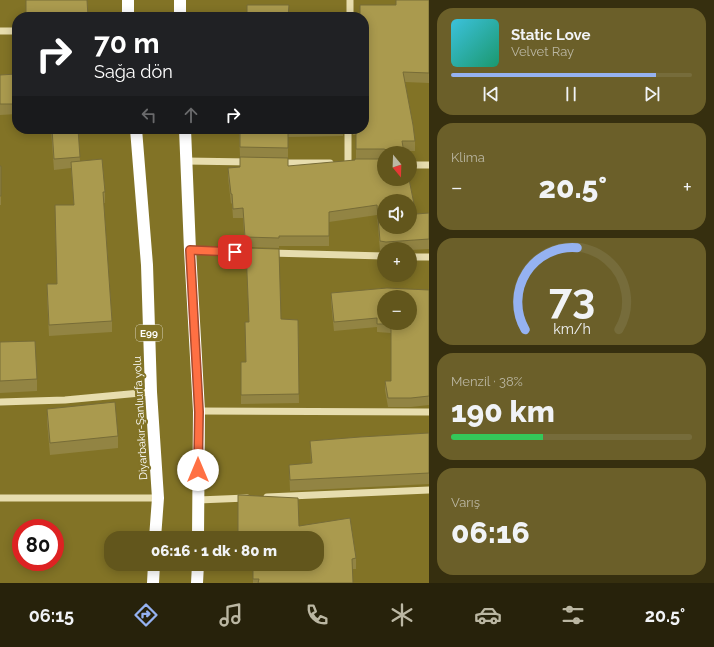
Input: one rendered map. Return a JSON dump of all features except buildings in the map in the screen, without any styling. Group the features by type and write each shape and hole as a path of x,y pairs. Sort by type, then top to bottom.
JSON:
{"highway":[{"path":"128,0 128,12"},
{"path":"180,0 180,12"},
{"name":"Diyarbakır-Şanlıurfa yolu","path":"136,134 147,265 151,392 158,498 156,531"},
{"path":"185,134 199,412 198,531"},
{"path":"153,583 154,571"},
{"path":"197,583 198,571"}],"street":[{"path":"350,0 350,12"},
{"path":"0,31 12,31"},
{"path":"271,163 352,164 349,134"},
{"path":"186,162 256,162"},
{"path":"417,165 429,165"},
{"path":"190,250 377,256"},
{"path":"417,257 429,257"},
{"path":"0,402 65,400 151,392"},
{"path":"199,412 429,412"},
{"path":"262,497 429,490"},
{"path":"198,500 254,497"},
{"path":"0,498 158,498"}],"route":[{"path":"198,470 199,412 190,250 235,252"}]}
